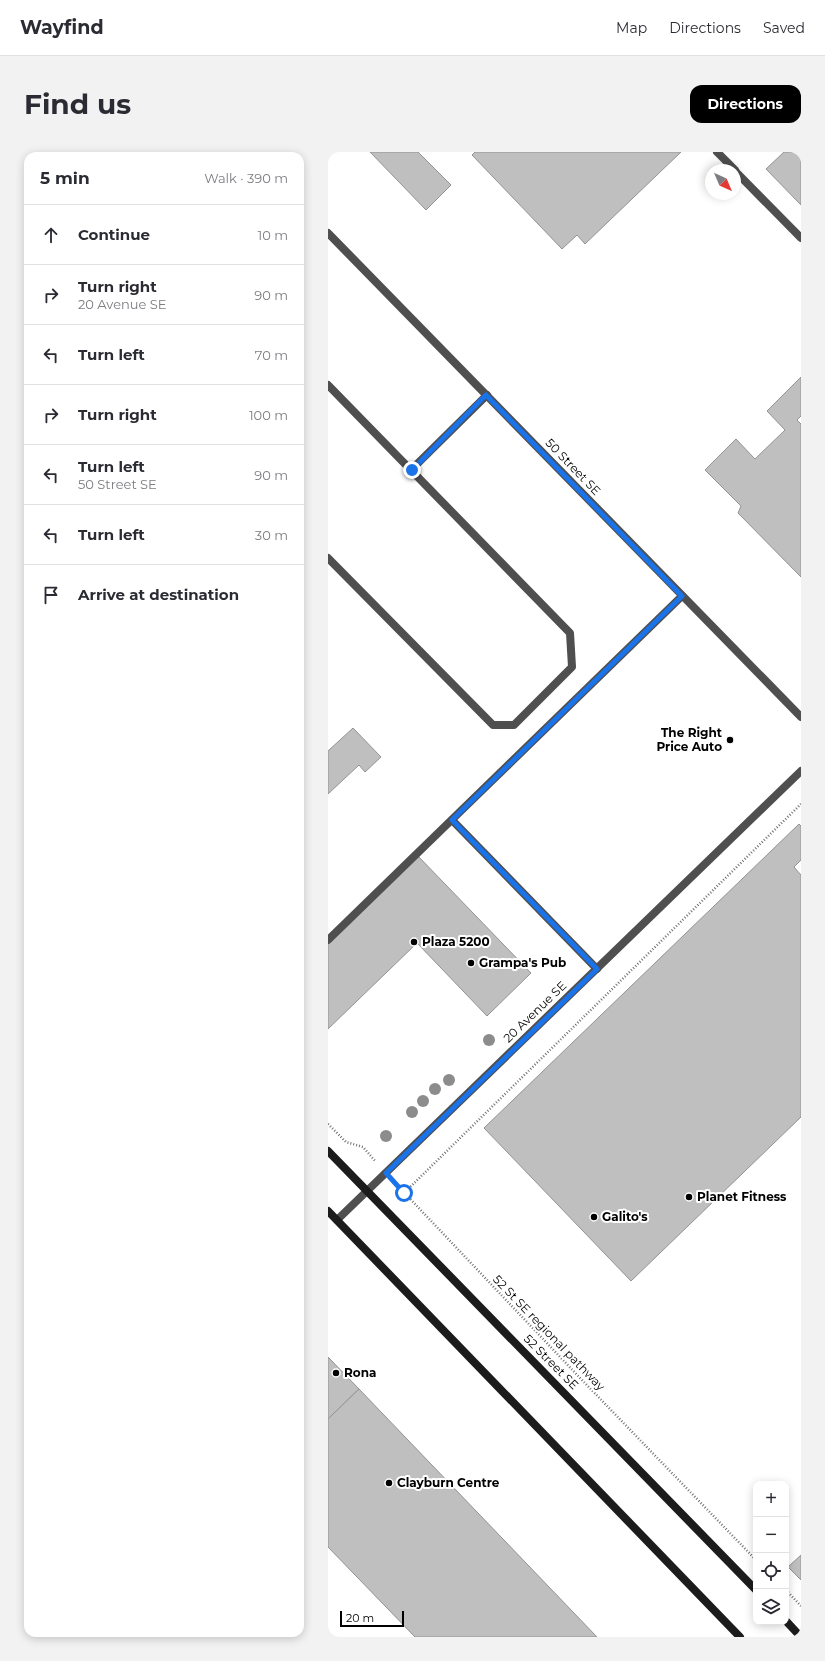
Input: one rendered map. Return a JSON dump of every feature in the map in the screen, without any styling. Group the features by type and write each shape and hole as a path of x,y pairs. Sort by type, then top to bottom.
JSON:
{"main road":[{"name":"52 Street SE","path":"328,1151 755,1589"},
{"path":"328,1211 740,1637"},
{"path":"789,1624 801,1637"}],"street":[{"path":"717,152 729,164"},
{"path":"741,176 801,238"},
{"name":"50 Street SE","path":"328,233 801,716"},
{"path":"328,385 570,633 572,667 514,725 493,725 328,558"},
{"path":"412,470 486,395"},
{"path":"328,940 682,596"},
{"name":"20 Avenue SE","path":"337,1220 801,771"},
{"path":"452,820 597,969"}],"path":[{"path":"404,1193 801,804"},
{"name":"52 St SE regional pathway","path":"328,1124 346,1142 363,1147 404,1193 753,1557"},
{"path":"789,1593 801,1606"}],"building":[{"path":"370,152 418,152 451,185 426,210"},
{"path":"475,152 681,152 585,244 577,235 562,249 472,155"},
{"path":"784,152 801,152 801,205 766,169"},
{"path":"801,377 801,416 797,420 801,424 801,577 738,513 741,506 705,470 736,439 755,459 785,430 767,411"},
{"path":"353,728 381,757 365,772 359,765 328,794 328,751"},
{"path":"799,824 801,826 801,860 794,867 801,875 801,1117 631,1281 484,1128"},
{"name":"Plaza 5200","path":"417,855 531,973 487,1016 417,943 328,1029 328,940"},
{"name":"Rona","path":"328,1357 359,1389 328,1419"},
{"name":"Clayburn Centre","path":"359,1389 597,1637 415,1637 328,1547 328,1419"},
{"path":"801,1555 801,1580 789,1568 789,1566"}],"place":[{"name":"The Right Price Auto","path":"730,740"},
{"name":"Plaza 5200","path":"414,942"},
{"name":"Grampa's Pub","path":"471,963"},
{"name":"Planet Fitness","path":"689,1197"},
{"name":"Galito's","path":"594,1217"},
{"name":"Rona","path":"336,1373"},
{"name":"Clayburn Centre","path":"389,1483"}],"route":[{"path":"404,1193 386,1173 597,969 452,820 682,596 486,395 412,470"}]}
